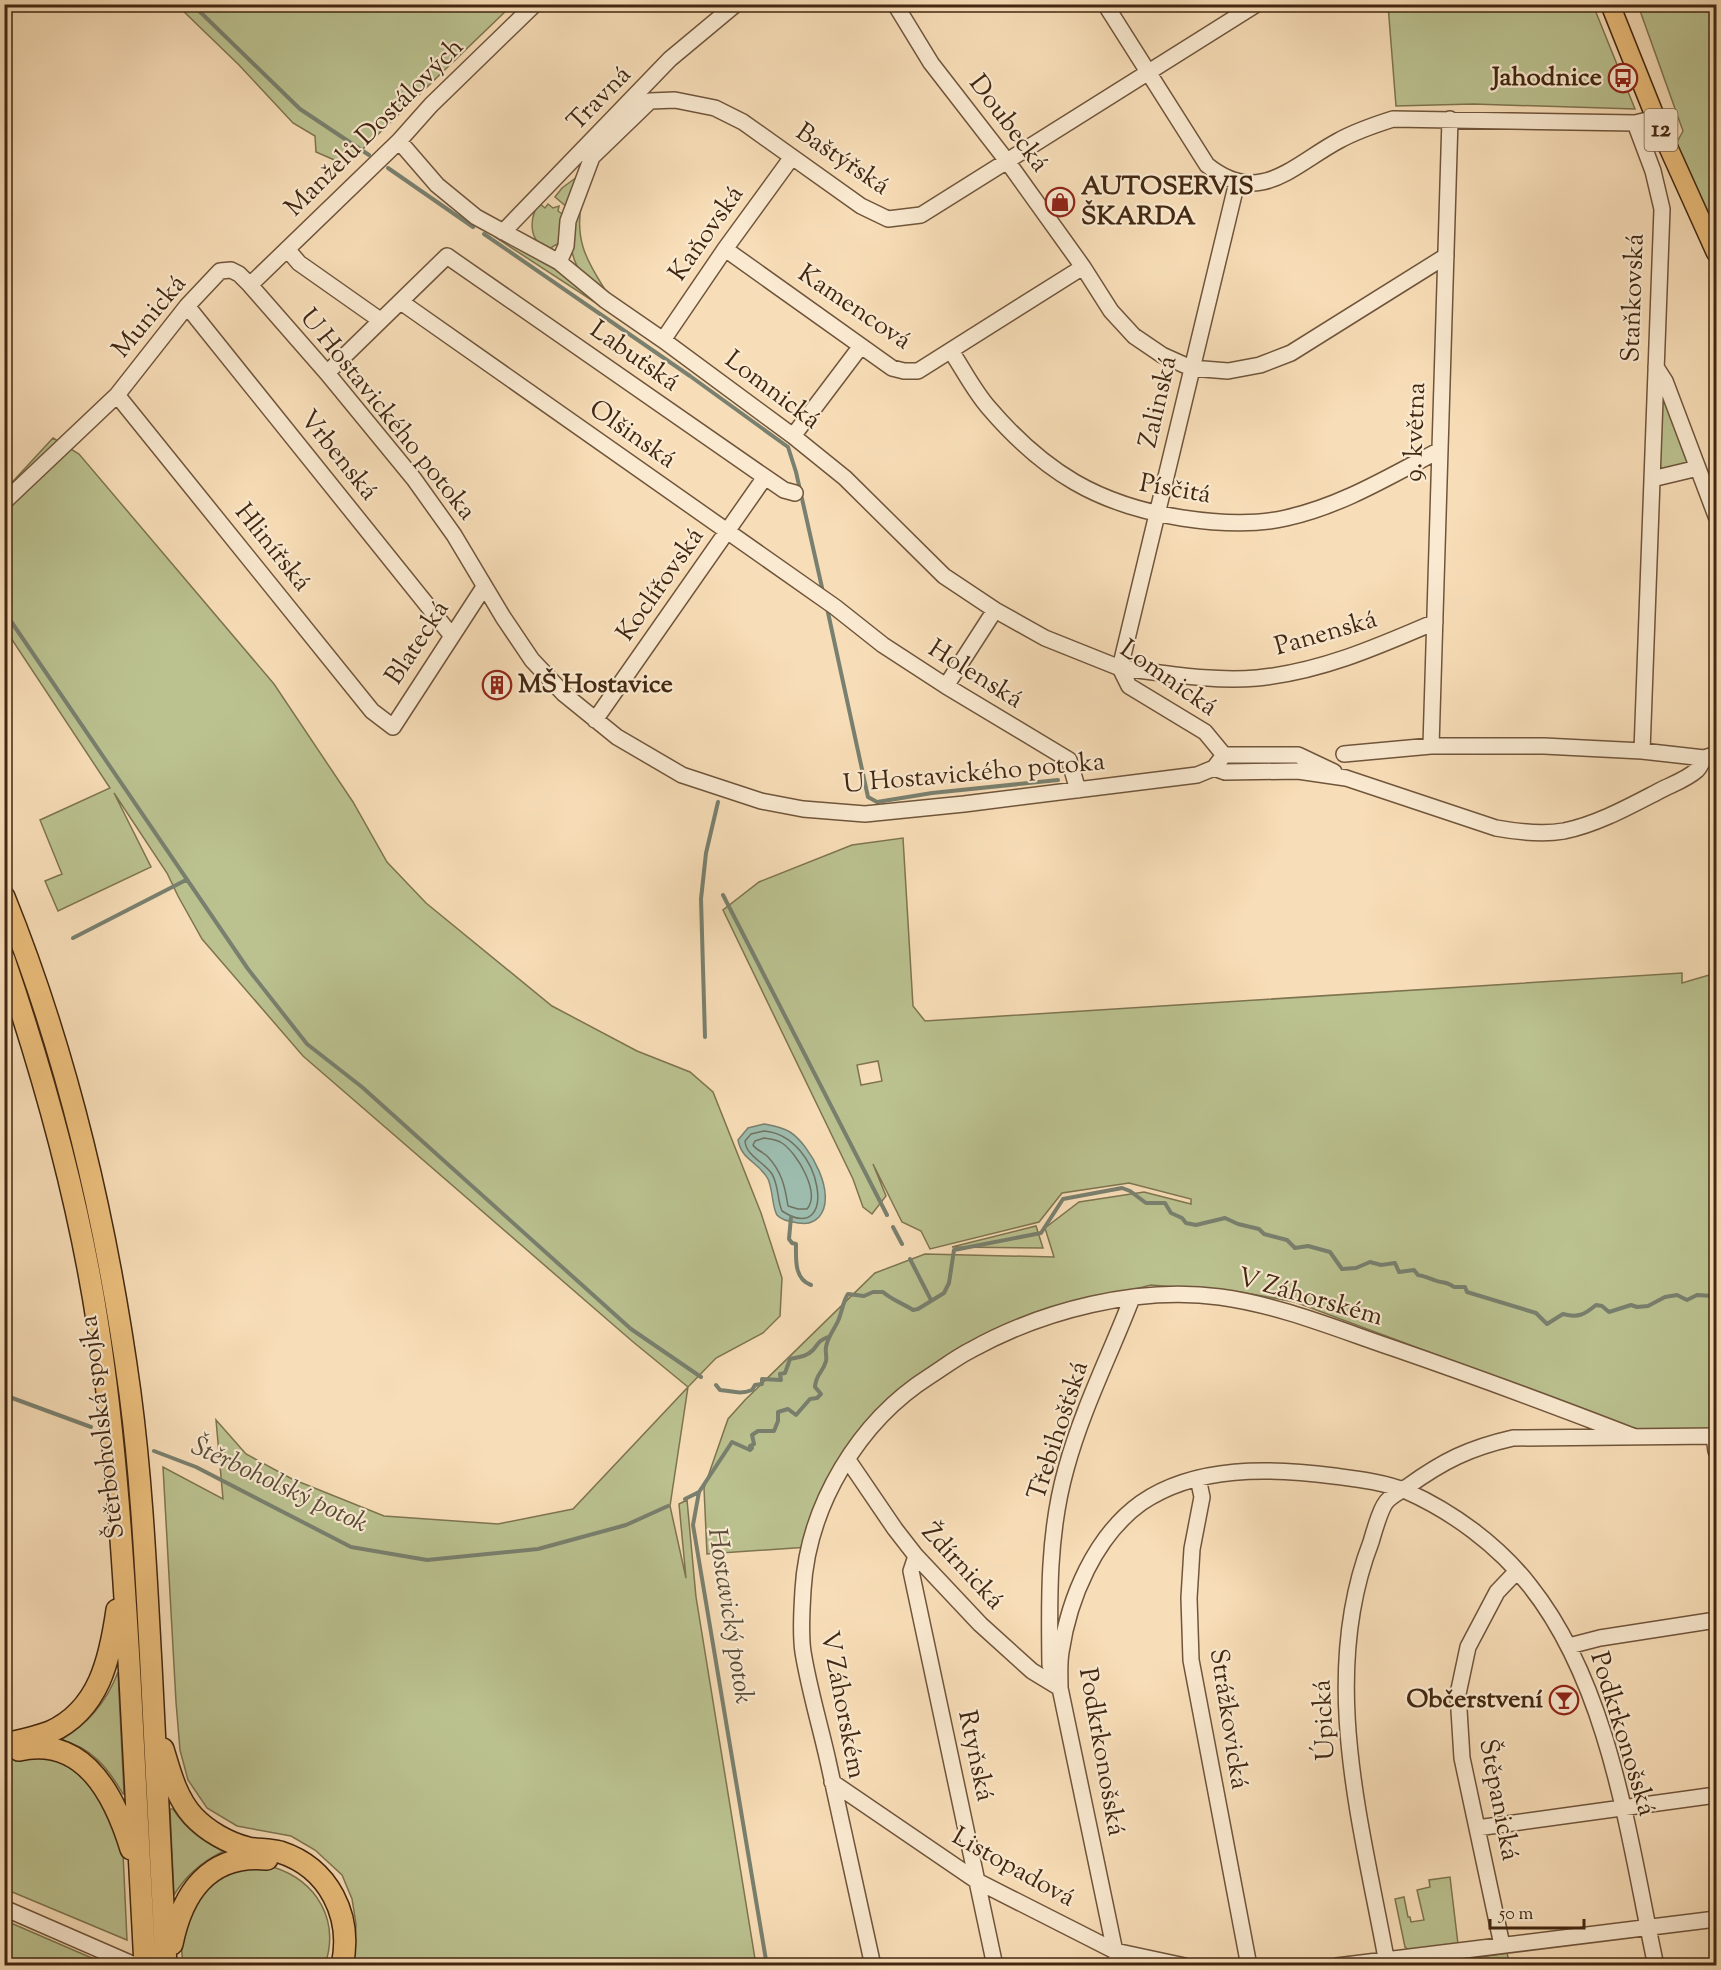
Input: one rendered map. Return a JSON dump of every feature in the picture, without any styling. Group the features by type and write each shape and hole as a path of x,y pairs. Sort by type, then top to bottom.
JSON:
{"highway":[{"name":"Štěrboholská spojka","path":"4,897 43,1003 96,1197 110,1267 130,1396 145,1563 167,1965"},
{"name":"Štěrboholská spojka","path":"4,959 37,1058 77,1212 93,1293 112,1427 124,1565 145,1965"},
{"path":"4,1745 44,1734 66,1723 92,1697 101,1679 111,1645 124,1565"},
{"path":"152,1699 168,1767 178,1794 186,1807 203,1825 221,1838 239,1845 288,1855 306,1865 320,1877 335,1899 343,1918 345,1940 342,1965"},
{"path":"4,1755 29,1748 55,1750 73,1757 95,1774 108,1793 124,1826 133,1854 141,1893"},
{"path":"167,1965 179,1915 187,1898 197,1885 208,1874 223,1866 258,1858 289,1865 304,1874 319,1889 330,1909 336,1932 332,1965"}],"main road":[{"name":"12","path":"1610,4 1656,118 1716,254"}],"street":[{"name":"Manželů Dostálových","path":"250,285 399,141 430,105 535,4"},
{"name":"Travná","path":"503,232 670,59 736,4"},
{"name":"Doubecká","path":"895,4 931,63 1007,161 1083,267 1111,311 1134,336 1162,355 1191,368 1228,371 1260,365 1291,353 1446,256"},
{"path":"1105,4 1207,165 1219,175 1237,182 1263,183 1283,176 1337,141 1368,126 1394,119 1635,123 1656,118"},
{"name":"Baštýřská","path":"560,262 566,246 568,221 592,157 650,101 675,100 714,108 743,122 861,206 888,219 921,215 1257,4"},
{"name":"9. května","path":"1431,746 1450,119"},
{"name":"Staňkovská","path":"1635,123 1653,171 1662,209 1642,751"},
{"name":"Lomnická","path":"399,141 437,185 476,217 560,262 605,300 794,436 845,478 944,576 995,610 1045,638 1120,668 1129,686 1205,732 1219,761 1298,755 1346,778 1496,828 1541,833 1584,826 1620,810 1681,780 1698,769 1710,756"},
{"name":"Kaňovská","path":"663,340 792,157"},
{"name":"Zalinská","path":"1120,668 1237,182"},
{"path":"287,249 299,263 380,320"},
{"name":"Kamencová","path":"725,249 892,368 904,371 918,371 1083,267"},
{"name":"Labuťská","path":"401,302 447,256 784,490 795,493"},
{"name":"U Hostavického potoka","path":"220,272 231,270 239,274 250,285 327,373 414,479 454,535 484,587 532,660 564,694 595,720 638,751 682,775 761,801 802,809 865,814 1197,775 1219,761"},
{"name":"Munická","path":"4,502 117,394 187,306 220,272"},
{"path":"327,373 401,302"},
{"name":"Olšinská","path":"401,302 835,607"},
{"name":"Vrbenská","path":"187,306 452,636"},
{"path":"794,436 861,346"},
{"name":"Písčitá","path":"951,351 987,406 1020,442 1055,470 1102,497 1130,508 1158,514 1202,521 1245,523 1285,519 1327,506 1364,490 1440,450"},
{"path":"1656,367 1665,381 1716,516"},
{"name":"Hlinířská","path":"117,394 372,711 393,727"},
{"path":"1652,479 1698,468"},
{"name":"Koclířovská","path":"595,720 765,477"},
{"name":"Blatecká","path":"393,727 484,587"},
{"name":"Holenská","path":"835,607 874,639 946,686 1069,760 1078,790"},
{"path":"946,686 995,610"},
{"name":"Panenská","path":"1120,668 1203,678 1256,678 1307,670 1366,652 1435,622"},
{"path":"1344,754 1431,746 1544,746 1710,756"},
{"name":"V Záhorském","path":"873,1965 803,1650 803,1585 809,1550 827,1495 864,1436 892,1403 923,1380 969,1350 1034,1321 1063,1311 1132,1298 1171,1295 1219,1297 1282,1311 1503,1386 1635,1437"},
{"name":"Třebihošťská","path":"1060,1688 1050,1665 1049,1604 1053,1531 1065,1470 1086,1405 1132,1298"},
{"name":"V Záhorském","path":"1403,1490 1451,1458 1482,1445 1513,1438 1635,1437 1716,1441"},
{"name":"Ždírnická","path":"848,1460 916,1556 980,1624 1032,1671 1060,1688"},
{"name":"Podkrkonošská","path":"1117,1958 1060,1688 1060,1655 1068,1613 1097,1552 1139,1505 1176,1485 1198,1478 1248,1471 1295,1471 1358,1479 1403,1490 1452,1516 1517,1571 1548,1610 1569,1646 1594,1707 1622,1807 1656,1965"},
{"name":"Strážkovická","path":"1198,1478 1202,1497 1192,1548 1189,1598 1191,1660 1248,1965"},
{"name":"Úpická","path":"1386,1959 1349,1751 1346,1669 1356,1588 1366,1555 1386,1501 1403,1490"},
{"name":"Rtyňská","path":"916,1556 911,1570 995,1965"},
{"name":"Štěpanická","path":"1502,1945 1462,1758 1458,1694 1468,1647 1497,1592 1517,1571"},
{"path":"1569,1646 1575,1642 1716,1620"},
{"name":"Listopadová","path":"832,1782 977,1881 1117,1958 1185,1965"},
{"path":"1477,1828 1716,1795"},
{"path":"4,1908 137,1965"},
{"path":"1337,1965 1716,1918"}],"green space":[{"path":"177,5 512,5 346,165 316,152 315,136 293,123 239,65"},
{"path":"1388,5 1593,5 1635,109 1473,104 1396,106"},
{"path":"1638,5 1716,5 1716,236 1679,152 1677,142 1683,131"},
{"path":"581,174 568,208 555,197 562,188"},
{"path":"584,191 580,214 583,247 607,293 581,272 574,260 572,234"},
{"path":"539,203 545,208 548,204 553,208 559,206 558,211 565,216 559,243 549,249 537,241 532,229 533,216"},
{"path":"497,235 558,269 603,300 599,305 495,237"},
{"path":"1658,373 1696,467 1653,477"},
{"path":"53,438 79,454 274,684 353,802 387,862 426,903 552,1006 637,1051 690,1072 713,1092 761,1213 782,1278 780,1316 763,1333 716,1358 688,1387 632,1341 303,1056 202,939 167,873 114,793 151,867 58,911 45,881 62,874 40,820 110,788 5,629 4,491"},
{"path":"903,838 913,1006 925,1021 1682,973 1682,983 1716,973 1716,1430 1638,1430 1295,1302 1241,1292 1151,1285 1059,1308 972,1342 845,1457 809,1547 707,1554 704,1488 728,1419 875,1273 925,1254 1054,1257 1045,1228 1079,1202 1144,1192 1191,1204 1191,1199 1129,1183 1062,1193 1039,1222 930,1249 921,1231 902,1222 873,1164 886,1196 872,1214 863,1207 853,1179 723,910 759,882 852,845","holes":["878,1061 882,1081 861,1085 857,1065"]},
{"path":"4,920 59,1085 99,1250 126,1433 120,1430 25,994 5,934"},
{"path":"1036,1226 1043,1248 952,1247"},
{"path":"688,1387 670,1506 686,1578 679,1504 687,1500 696,1597 756,1965 352,1965 356,1924 352,1899 342,1875 315,1850 291,1836 237,1826 207,1808 188,1780 180,1750 176,1702 163,1467 223,1499 216,1420 246,1454 292,1479 384,1516 498,1524 573,1509"},
{"path":"122,1445 128,1447 138,1594 136,1595 134,1594"},
{"path":"118,1672 124,1794 105,1767 90,1753 61,1740 80,1727 96,1711 114,1683"},
{"path":"38,1755 69,1762 97,1789 123,1853 127,1940 5,1889 4,1762 24,1756"},
{"path":"170,1809 173,1809 195,1834 224,1851 196,1869 174,1895"},
{"path":"273,1867 302,1882 321,1904 327,1918 329,1933 329,1948 325,1965 183,1965 181,1942 197,1894 233,1868"},
{"path":"1450,1877 1458,1944 1409,1950 1405,1947 1395,1899 1404,1897 1411,1922 1424,1920 1417,1890 1430,1887 1429,1880"},
{"path":"4,1920 108,1965 5,1965"},
{"path":"1507,1953 1510,1965 1425,1965"}],"water":[{"path":"764,1124 790,1132 798,1138 813,1159 819,1171 825,1196 824,1208 814,1221 795,1223 777,1215 768,1179 740,1147 738,1140 748,1128"}],"waterway":[{"path":"192,4 300,109 369,155"},
{"path":"388,168 473,227"},
{"path":"484,234 690,376 788,447 796,472 823,592"},
{"path":"827,608 868,797 877,802 932,793 1058,780"},
{"path":"4,611 248,969 307,1044 362,1087 631,1329 701,1377"},
{"path":"705,1037 701,899 706,853 718,802"},
{"path":"73,938 186,880"},
{"path":"723,895 887,1215"},
{"name":"Hostavický potok","path":"767,1966 693,1525 699,1492 732,1442 750,1450 752,1448 750,1446 754,1444 752,1435 758,1431 774,1431 778,1421 778,1412 788,1409 796,1415 810,1399 817,1398 821,1394 815,1387 816,1382 826,1361 828,1340 848,1294 864,1296 873,1292 883,1292 913,1310 918,1309 944,1293 949,1283 954,1250 1041,1233 1063,1199 1122,1188 1146,1203 1165,1203 1171,1213 1182,1218 1186,1223 1196,1225 1225,1218 1259,1229 1264,1234 1287,1240 1295,1248 1308,1246 1330,1252 1342,1269 1356,1268 1370,1262 1381,1265 1395,1263 1399,1272 1414,1270 1418,1275 1454,1287 1465,1287 1467,1292 1536,1313 1547,1324 1563,1314 1581,1315 1596,1305 1602,1306 1609,1312 1631,1305 1648,1306 1665,1297 1677,1295 1687,1300 1697,1295 1713,1296 1716,1292"},
{"path":"791,1217 789,1239 796,1244 797,1268 801,1278 811,1285"},
{"path":"893,1227 902,1244"},
{"path":"910,1259 931,1300"},
{"path":"716,1385 720,1390 743,1392 762,1384 762,1379 781,1380 780,1374 785,1373 790,1359 808,1354 820,1341 828,1337"},
{"name":"Štěrboholský potok","path":"4,1395 91,1427"},
{"name":"Štěrboholský potok","path":"154,1451 196,1467 351,1547 427,1560 538,1549 626,1525 668,1506"},
{"name":"Štěrboholský potok","path":"685,1499 699,1492"}],"place":[{"name":"Jahodnice","path":"1623,78"},
{"name":"AUTOSERVIS ŠKARDA","path":"1060,202"},
{"name":"MŠ Hostavice","path":"497,685"},
{"name":"Občerstvení","path":"1564,1700"}]}
